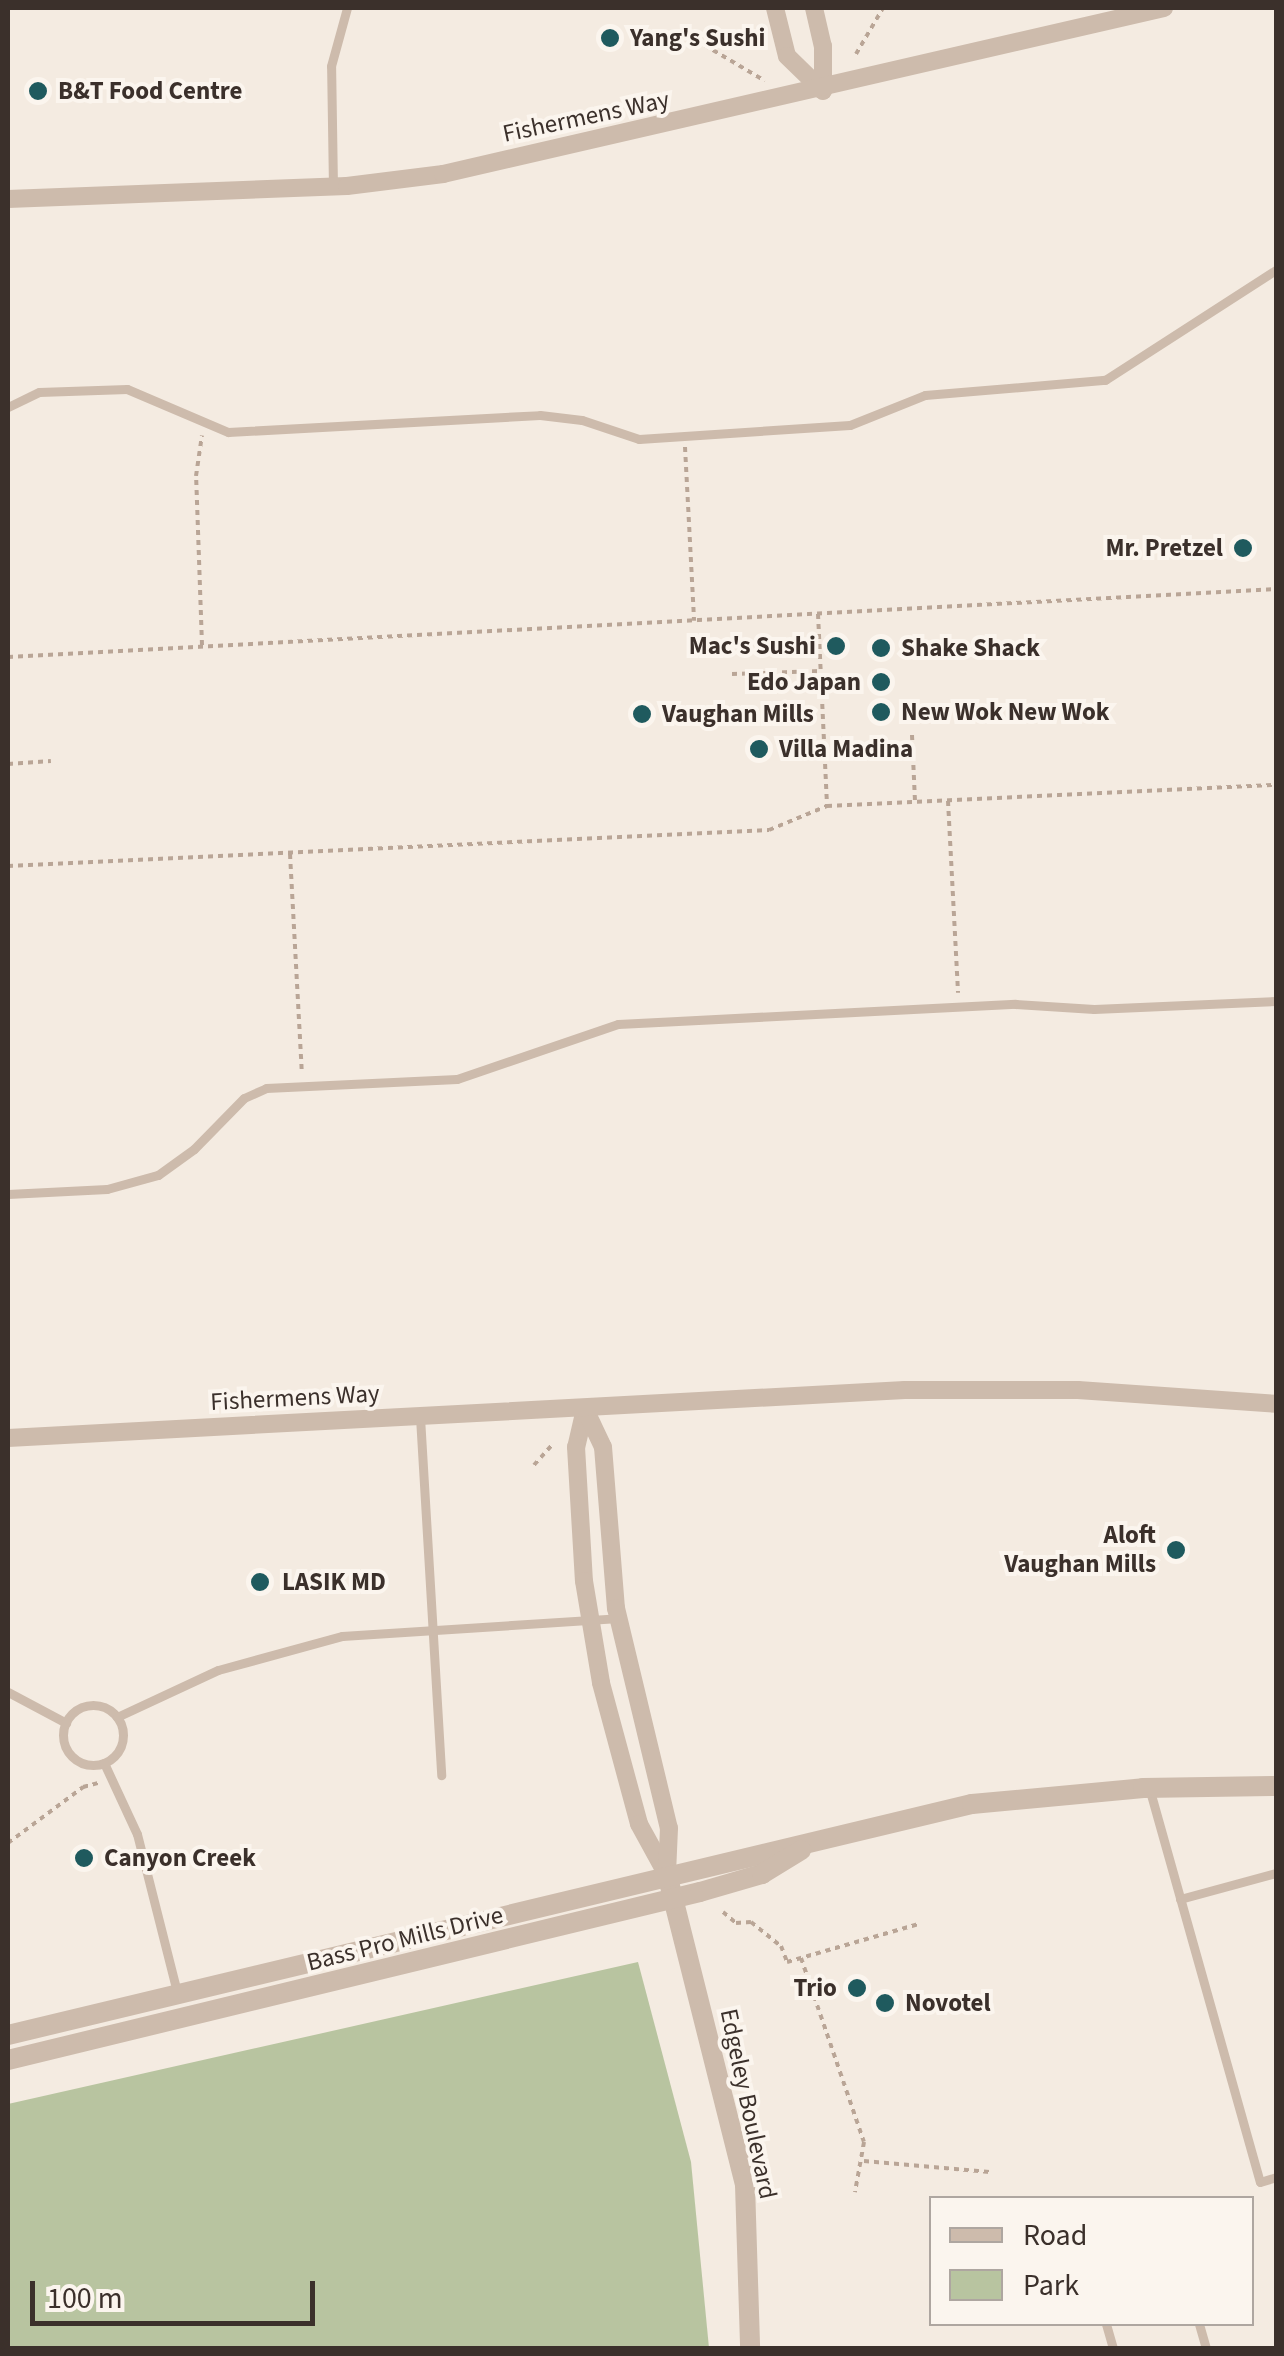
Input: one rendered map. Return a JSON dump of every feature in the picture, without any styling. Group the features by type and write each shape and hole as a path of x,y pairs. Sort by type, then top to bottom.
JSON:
{"street":[{"path":"775,8 788,56 823,91"},
{"path":"814,8 823,46 823,91"},
{"name":"Fishermens Way","path":"8,199 333,187 443,174 823,91 1164,8"},
{"name":"Fishermens Way","path":"8,1438 905,1390 1078,1390 1276,1404"},
{"path":"585,1409 603,1447 618,1618 670,1828 667,1874"},
{"path":"585,1409 576,1448 590,1619 639,1824 667,1874"},
{"name":"Bass Pro Mills Drive","path":"8,2035 178,1998 754,1852 806,1847 972,1804 1149,1788 1276,1786"},
{"name":"Bass Pro Mills Drive","path":"8,2060 674,1899 762,1874 806,1847"},
{"name":"Edgeley Boulevard","path":"667,1874 745,2185 750,2348"}],"lane":[{"path":"333,187 331,66 347,8"},
{"path":"8,408 39,392 126,390 204,427 244,432 540,415 582,420 639,439 684,432 850,425 925,395 1105,380 1276,270"},
{"path":"8,1194 134,1184 184,1158 253,1092 303,1084 457,1079 618,1024 958,1008 1276,1001"},
{"path":"420,1417 441,1775"},
{"path":"66,1723 90,1706 118,1717 280,1650 433,1626 618,1618"},
{"path":"8,1692 66,1723"},
{"path":"66,1723 69,1752 86,1764 104,1763 121,1747 118,1717"},
{"path":"104,1763 150,1876 178,1998"},
{"path":"1149,1788 1260,2182 1276,2177"},
{"path":"1180,1899 1276,1873"}],"path":[{"path":"856,54 883,8"},
{"path":"696,40 766,82"},
{"path":"202,645 196,476 204,427"},
{"path":"684,432 694,621"},
{"path":"8,657 1276,589"},
{"path":"818,614 827,806"},
{"path":"732,674 820,671"},
{"path":"912,735 915,802"},
{"path":"8,764 51,761"},
{"path":"8,866 768,830 827,806 1276,785"},
{"path":"948,801 958,1008"},
{"path":"290,853 303,1084"},
{"path":"534,1464 552,1444"},
{"path":"8,1844 83,1787 112,1780"},
{"path":"723,1912 736,1924 751,1922 782,1946 787,1962 919,1924"},
{"path":"801,1958 821,2030 835,2046 864,2161 855,2192"},
{"path":"864,2161 990,2172"}],"green space":[{"path":"638,1962 691,2162 709,2348 8,2348 8,2104"}],"place":[{"name":"Yang's Sushi","path":"610,38"},
{"name":"B&T Food Centre","path":"38,91"},
{"name":"Mr. Pretzel","path":"1243,548"},
{"name":"Mac's Sushi","path":"836,646"},
{"name":"Shake Shack","path":"881,648"},
{"name":"Edo Japan","path":"881,682"},
{"name":"New Wok New Wok","path":"881,712"},
{"name":"Vaughan Mills","path":"642,714"},
{"name":"Villa Madina","path":"759,749"},
{"name":"Aloft Vaughan Mills","path":"1176,1550"},
{"name":"LASIK MD","path":"260,1582"},
{"name":"Canyon Creek","path":"84,1858"},
{"name":"Trio","path":"857,1988"},
{"name":"Novotel","path":"885,2003"}]}
